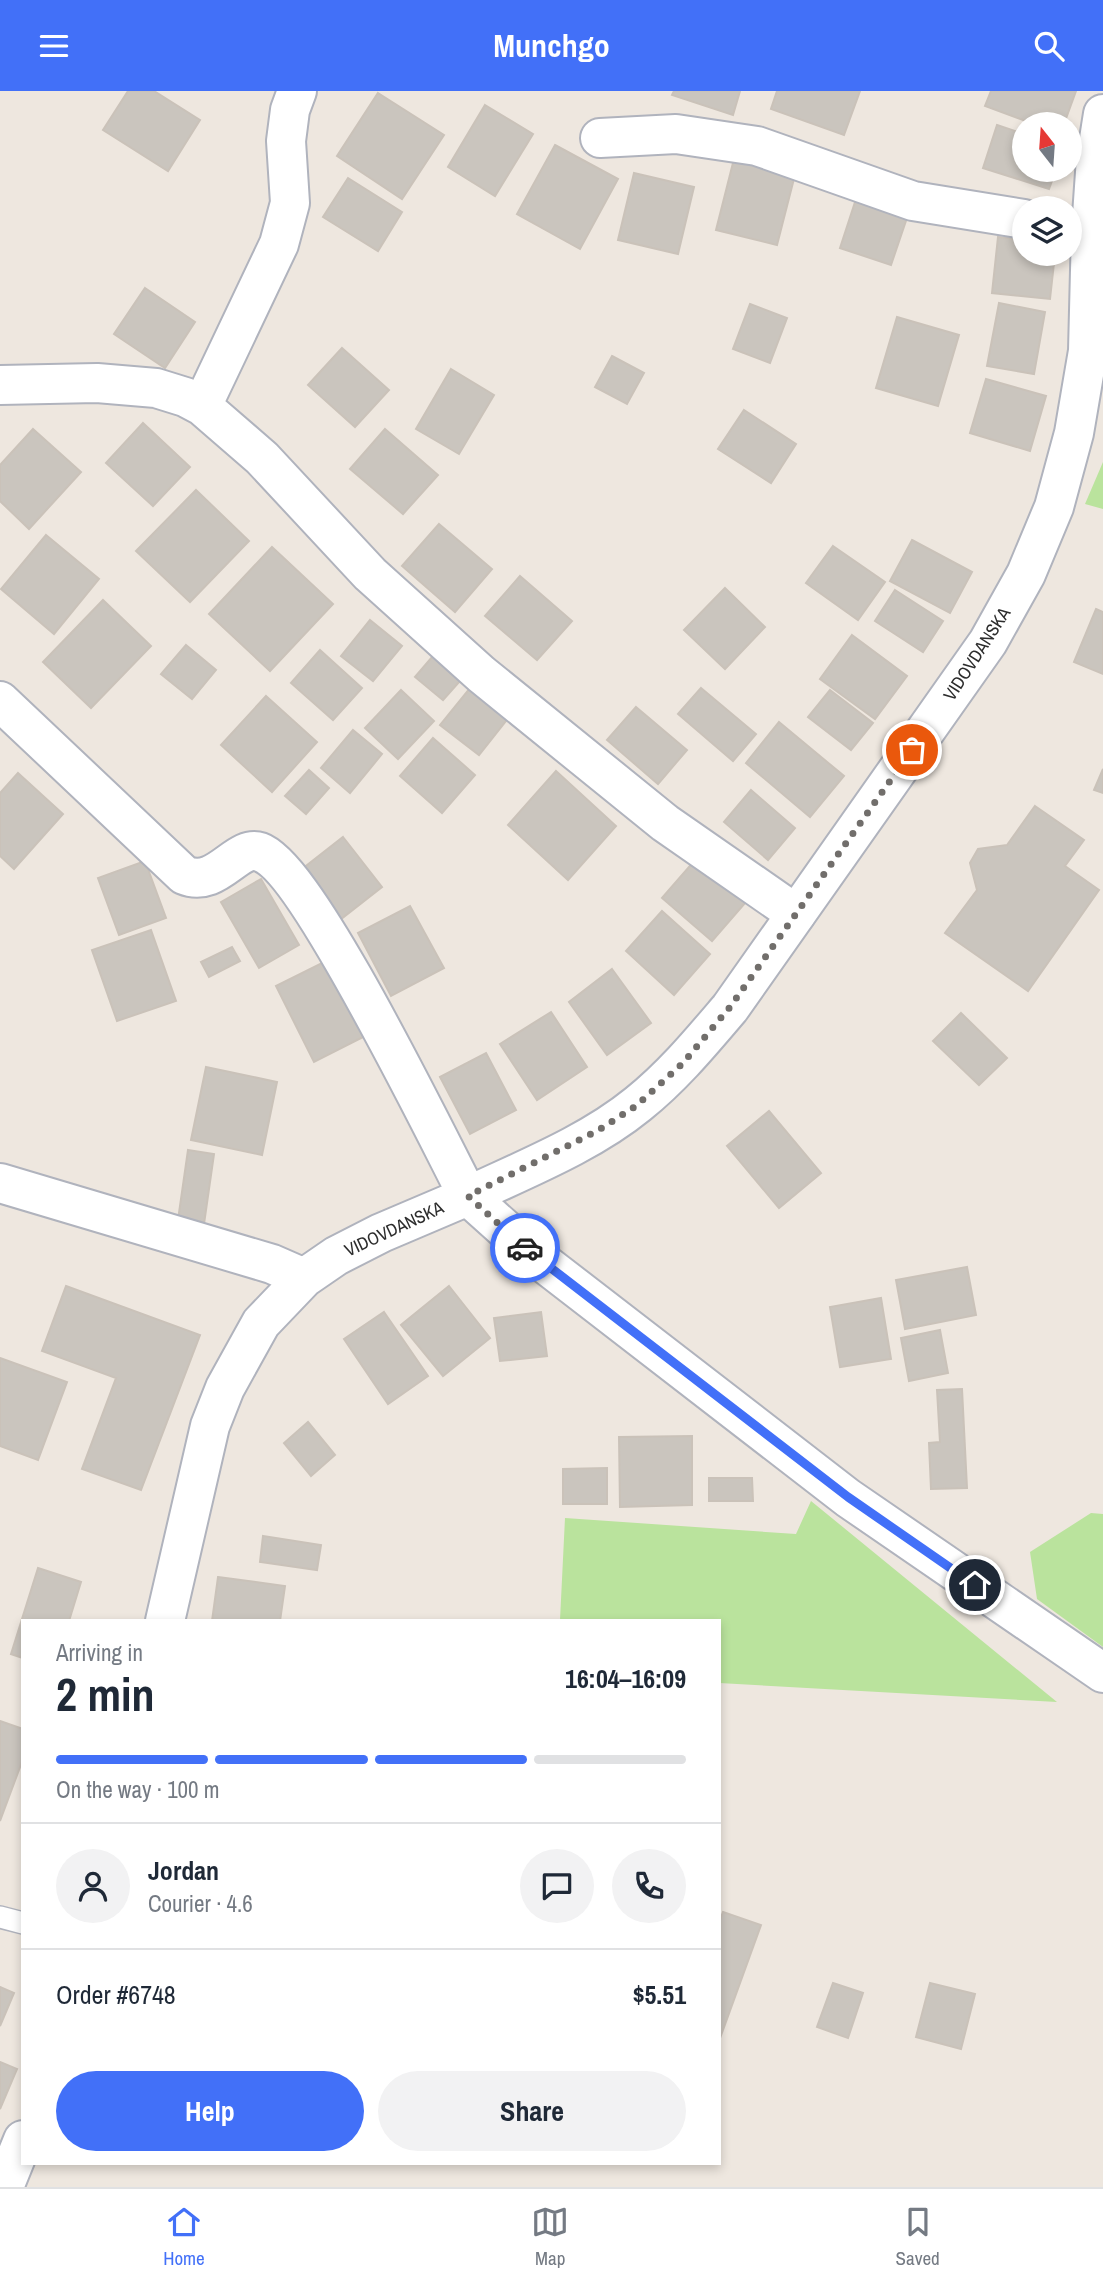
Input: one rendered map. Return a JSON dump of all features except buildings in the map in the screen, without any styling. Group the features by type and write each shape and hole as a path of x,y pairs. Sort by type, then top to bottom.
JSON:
{"street":[{"path":"202,405 279,244 289,203 286,141 290,110 297,91"},
{"name":"VIDOVDANSKA","path":"1082,219 1103,114"},
{"path":"600,138 676,134 757,146 913,201 1012,217"},
{"name":"VIDOVDANSKA","path":"165,1619 210,1426 225,1388 261,1323 304,1277 336,1256 381,1233 468,1196 597,1131 636,1106 683,1063 730,1007 988,642 1026,574 1054,507 1074,433 1088,351 1082,259"},
{"path":"0,385 97,383 156,388 202,405 262,458 370,574 481,674 664,823 796,914"},
{"path":"0,701 184,875 196,880 208,877 246,853 257,851 271,858 297,888 331,939 468,1196 536,1257 848,1497 1103,1672"},
{"path":"0,1183 272,1264 304,1277"},
{"path":"4,2187 21,2145"}],"lane":[{"path":"0,1917 21,1922"}],"green space":[{"path":"1103,462 1103,509 1085,504"},
{"path":"811,1501 1057,1702 721,1683 721,1619 560,1619 565,1518 796,1534"},
{"path":"1091,1513 1103,1514 1103,1647 1037,1599 1030,1552"}],"way so far":[{"path":"525,1248 468,1196 597,1131 636,1106 683,1063 730,1007 912,750"}],"route":[{"path":"525,1248 848,1497 975,1585"}]}
